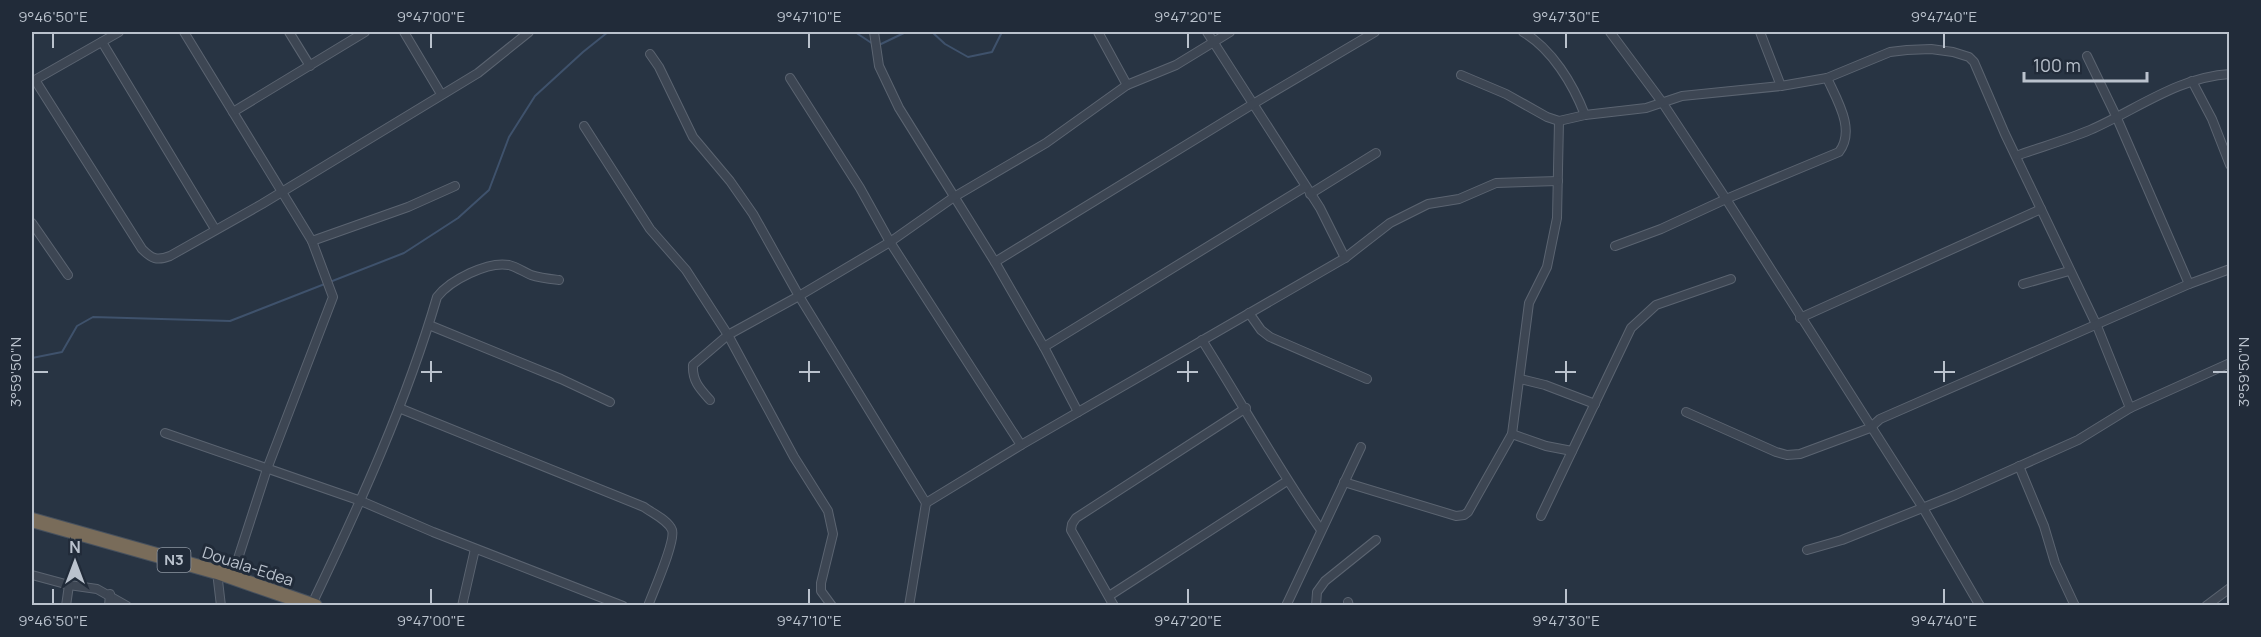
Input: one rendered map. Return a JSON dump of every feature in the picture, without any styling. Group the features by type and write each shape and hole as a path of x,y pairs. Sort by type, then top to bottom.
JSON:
{"highway":[{"name":"Douala-Edea","path":"32,520 216,572 313,605"}],"street":[{"path":"119,32 108,34 102,42 33,81 142,249 150,256 160,260 282,191 478,73 529,32"},
{"path":"184,32 312,241 333,297 267,469 232,577"},
{"path":"289,32 310,66"},
{"path":"233,112 364,32"},
{"path":"404,32 441,94"},
{"path":"874,32 879,66 899,108 995,262 1078,412"},
{"path":"1098,32 1127,85"},
{"path":"1208,32 1320,208 1345,258"},
{"path":"710,400 697,385 693,375 693,365 728,336 890,242 954,197 1046,143 1127,85 1176,65 1230,32"},
{"path":"995,262 1375,32"},
{"path":"1522,32 1543,50 1568,78 1584,115"},
{"path":"1610,32 1662,102 1923,508 1976,605"},
{"path":"1760,32 1781,86"},
{"path":"102,42 215,229"},
{"path":"1461,75 1506,94 1546,117 1559,121 1584,115 1646,108 1682,96 1781,86 1827,78 1890,52 1931,49 1964,54 1974,62 2069,271 2097,326 2130,408"},
{"path":"650,54 693,137 730,181 753,214 799,296 926,504 909,606"},
{"path":"2087,56 2116,116 2189,284"},
{"path":"2016,156 2091,129 2192,81 2229,74"},
{"path":"790,78 860,188 890,242 1021,445"},
{"path":"1615,246 1661,229 1839,152 1846,143 1847,133 1842,112 1827,78"},
{"path":"2192,81 2212,119 2229,165"},
{"path":"1344,482 1460,516 1468,512 1512,434 1529,303 1547,267 1557,218 1559,121"},
{"path":"584,126 650,229 686,270 728,336 794,457 828,511 833,534 821,591 832,606"},
{"path":"1044,347 1307,190 1376,153"},
{"path":"926,504 1021,445 1345,258 1390,223 1428,204 1459,199 1496,183 1558,181"},
{"path":"312,241 408,207 455,186"},
{"path":"1800,318 2041,209"},
{"path":"32,223 68,275"},
{"path":"313,605 361,501 399,408 437,297 442,290 495,264 510,265 533,276 559,280"},
{"path":"1686,412 1732,434 1787,455 1800,454 1870,428 1880,419 2189,284 2229,269"},
{"path":"2023,284 2069,271"},
{"path":"1541,516 1631,328 1656,304 1731,279"},
{"path":"1249,313 1261,330 1270,337 1367,379"},
{"path":"429,325 561,379 610,402"},
{"path":"1202,340 1246,408 1287,481 1321,530"},
{"path":"1807,550 1842,540 1923,508 2078,440 2130,408 2229,363"},
{"path":"1520,379 1545,385 1595,404"},
{"path":"399,408 644,507 664,520 671,527 673,539 648,606"},
{"path":"1114,606 1071,530 1076,518 1246,408"},
{"path":"165,433 361,501 475,549 623,606"},
{"path":"1512,434 1546,446 1572,451"},
{"path":"1286,606 1361,447"},
{"path":"2019,466 2044,526 2055,563 2075,606"},
{"path":"1109,596 1287,481"},
{"path":"1316,606 1317,592 1325,581 1376,540"},
{"path":"462,606 475,549"},
{"path":"216,572 220,606"},
{"path":"32,578 97,589 110,594 128,606"},
{"path":"66,606 69,585"},
{"path":"2206,606 2229,588"},
{"path":"109,606 110,594"}],"waterway":[{"path":"32,358 62,352 77,326 93,317 230,321 404,253 458,218 489,190 509,137 535,96 608,32"},
{"path":"855,32 873,44"},
{"path":"879,45 906,32"},
{"path":"932,32 945,44 968,57 992,52 1002,32"}]}
